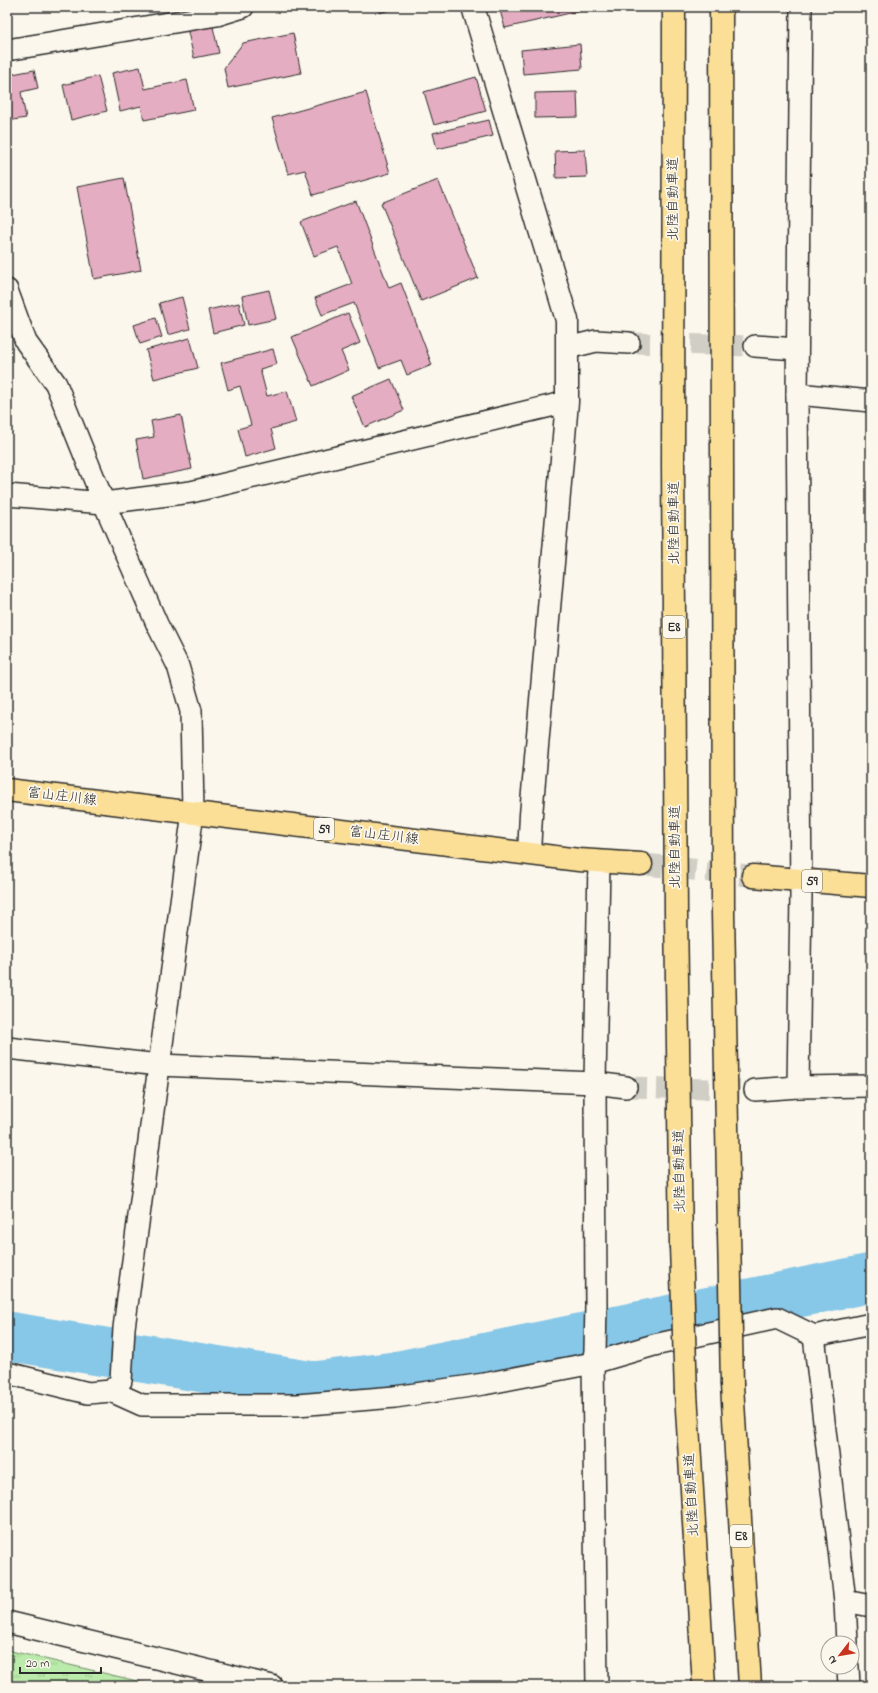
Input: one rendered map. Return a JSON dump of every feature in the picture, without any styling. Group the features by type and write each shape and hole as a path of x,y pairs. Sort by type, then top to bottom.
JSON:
{"main road":[{"name":"北陸自動車道","path":"674,7 673,482 676,912 686,1393 704,1686"},
{"name":"E8","path":"721,7 723,905 732,1385 750,1686"},
{"name":"富山庄川線","path":"7,790 599,862 641,864"},
{"name":"59","path":"752,876 871,886"}],"street":[{"path":"7,50 217,15 243,7"},
{"path":"473,7 567,320 567,402 529,853"},
{"path":"798,1087 800,880 797,349 801,7"},
{"path":"7,290 26,342 56,384 104,503 157,624 178,666 191,711 193,812 116,1386"},
{"path":"567,348 596,341 629,343"},
{"path":"755,346 797,349"},
{"path":"797,394 871,401"},
{"path":"7,495 104,503 191,492 567,402"},
{"path":"597,1686 594,1357 596,1305 595,1083 599,862"},
{"path":"7,1048 159,1065 595,1083 626,1087"},
{"path":"755,1090 798,1087 871,1086"},
{"path":"116,1386 142,1405 297,1405 395,1397 484,1384 594,1357 777,1318 814,1336 871,1324"},
{"path":"814,1336 845,1601 847,1635"},
{"path":"7,1373 88,1393 116,1386"},
{"path":"845,1601 871,1606"},
{"path":"7,1622 272,1686"},
{"path":"848,1675 848,1686"}],"green space":[{"path":"7,1650 158,1686 7,1686"}],"building":[{"path":"377,7 400,7 379,13"},
{"path":"499,7 592,7 592,8 505,28"},
{"path":"212,23 219,53 194,58 187,28"},
{"path":"293,33 301,73 228,88 224,68 243,43"},
{"path":"580,44 582,69 523,74 521,50"},
{"path":"140,67 145,89 187,80 194,110 144,120 141,106 120,111 112,73"},
{"path":"34,70 38,88 21,92 26,118 7,121 7,75"},
{"path":"98,76 107,111 71,120 63,85"},
{"path":"476,77 486,111 434,125 424,92"},
{"path":"366,92 390,173 313,195 305,170 288,174 272,118"},
{"path":"577,92 578,117 535,118 535,93"},
{"path":"489,120 493,136 437,149 433,133"},
{"path":"585,150 587,177 556,178 555,151"},
{"path":"124,178 141,270 94,279 77,187"},
{"path":"438,180 478,278 421,301 381,203"},
{"path":"356,201 389,288 401,283 432,365 407,375 401,360 379,368 354,303 322,315 315,298 352,284 338,247 314,256 301,222"},
{"path":"269,290 276,319 248,325 242,296"},
{"path":"182,297 190,329 168,335 159,303"},
{"path":"239,303 244,325 213,333 208,310"},
{"path":"348,313 360,343 341,351 349,370 313,386 292,337"},
{"path":"156,318 162,337 140,344 134,325"},
{"path":"190,338 198,368 154,379 146,350"},
{"path":"273,349 277,364 260,369 267,396 287,391 296,422 271,429 276,448 245,457 238,429 251,425 240,386 228,390 221,363"},
{"path":"391,379 404,410 365,427 351,396"},
{"path":"181,415 192,469 143,479 136,440 154,437 151,421"}],"waterway":[{"path":"7,1336 313,1386 395,1376 871,1278"}],"tunnel":[{"path":"629,343 755,346"},
{"path":"641,864 753,876"},
{"path":"626,1087 755,1090"}]}
